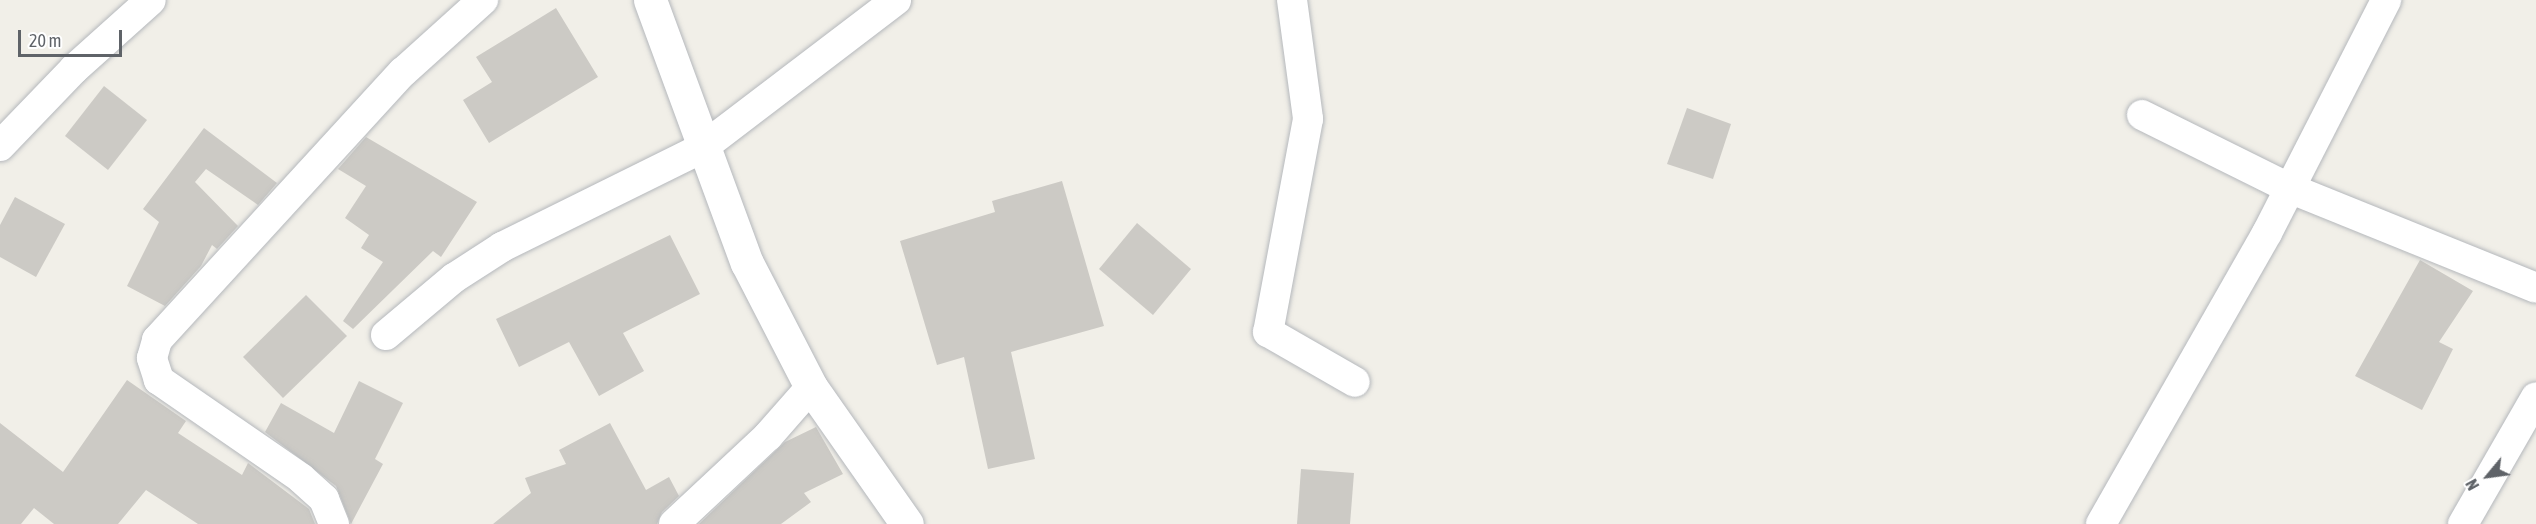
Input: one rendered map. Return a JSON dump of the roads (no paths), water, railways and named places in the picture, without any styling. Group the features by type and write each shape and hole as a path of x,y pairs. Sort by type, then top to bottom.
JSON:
{"street":[{"path":"0,146 74,69 151,0"},
{"path":"334,524 324,499 301,478 159,380 152,358 158,340 402,72 483,0"},
{"path":"650,0 702,148 747,264 812,387 907,524"},
{"path":"386,335 454,279 502,247 702,148 896,0"},
{"path":"1292,0 1308,119 1268,332 1355,382"},
{"path":"2101,524 2289,188 2386,0"},
{"path":"2142,115 2289,188 2536,288"},
{"path":"674,524 768,436 812,387"},
{"path":"2463,524 2536,398"}]}
